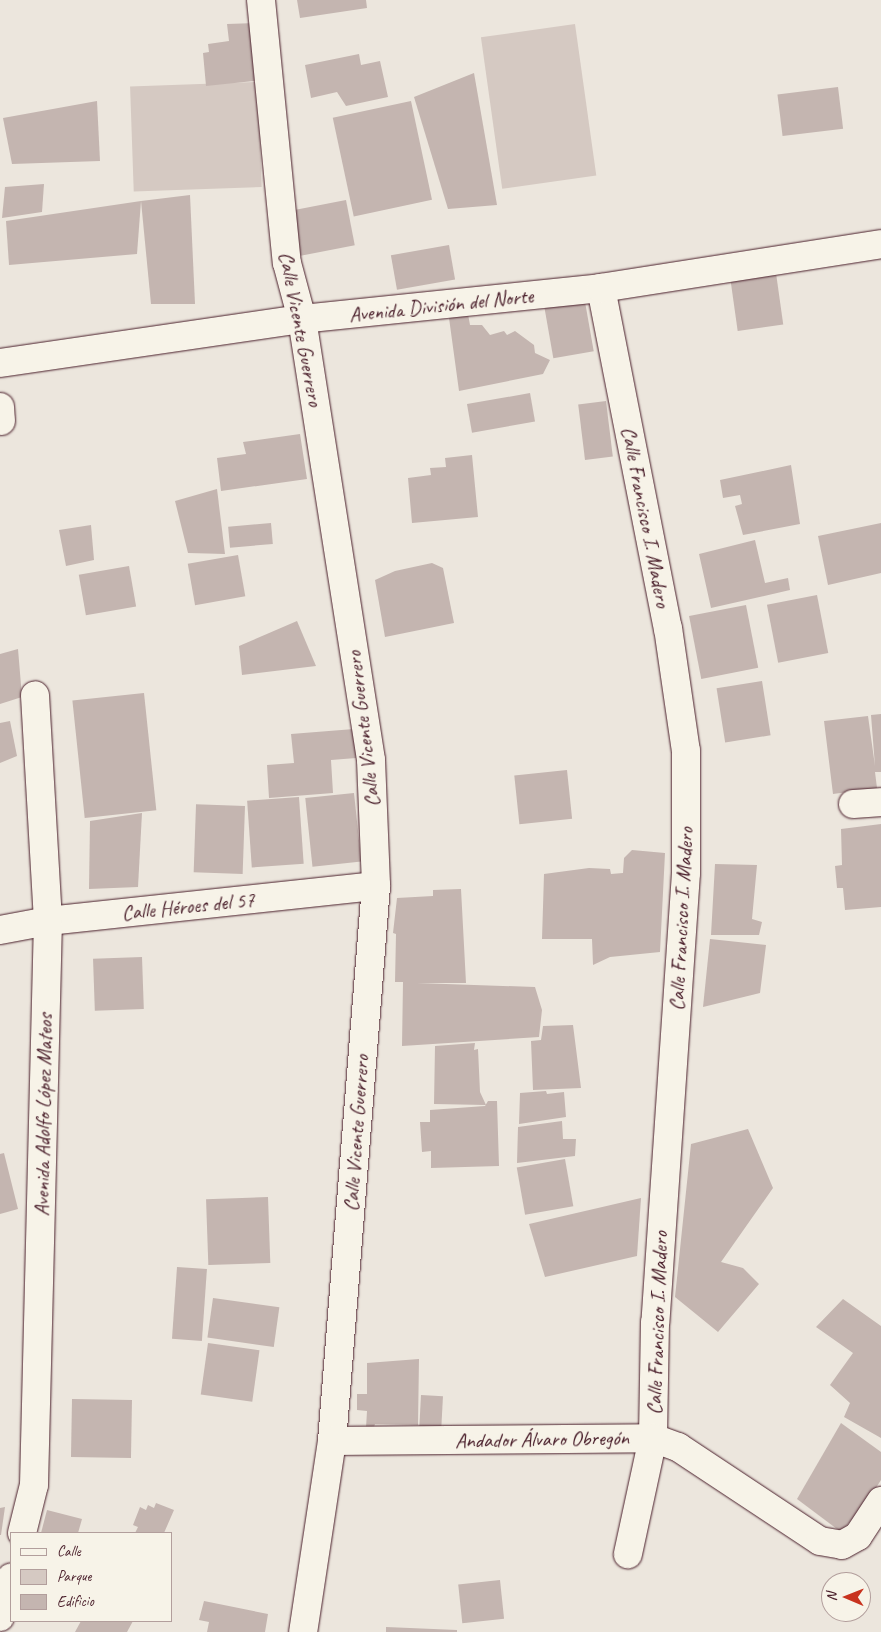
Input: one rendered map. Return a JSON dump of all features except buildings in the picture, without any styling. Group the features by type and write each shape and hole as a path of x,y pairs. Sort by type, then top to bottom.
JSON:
{"street":[{"name":"Calle Vicente Guerrero","path":"261,0 287,263 302,319 371,760 376,886 332,1441 322,1523 303,1632"},
{"name":"Avenida División del Norte","path":"0,363 302,319 601,288 881,244"},
{"name":"Calle Francisco I. Madero","path":"601,288 668,628 686,751 686,873 655,1322 653,1438 628,1554"},
{"name":"Avenida Adolfo López Mateos","path":"22,1532 34,1485 48,921 35,695"},
{"path":"853,804 881,802"},
{"name":"Calle Héroes del 57","path":"0,930 48,921 376,886"},
{"name":"Andador Álvaro Obregón","path":"332,1441 653,1438 678,1447 820,1540 842,1545 858,1536 881,1501"},
{"path":"0,1617 10,1582"}],"green space":[{"path":"575,24 596,176 502,189 481,37"},
{"path":"258,82 262,187 134,191 130,86"}]}
